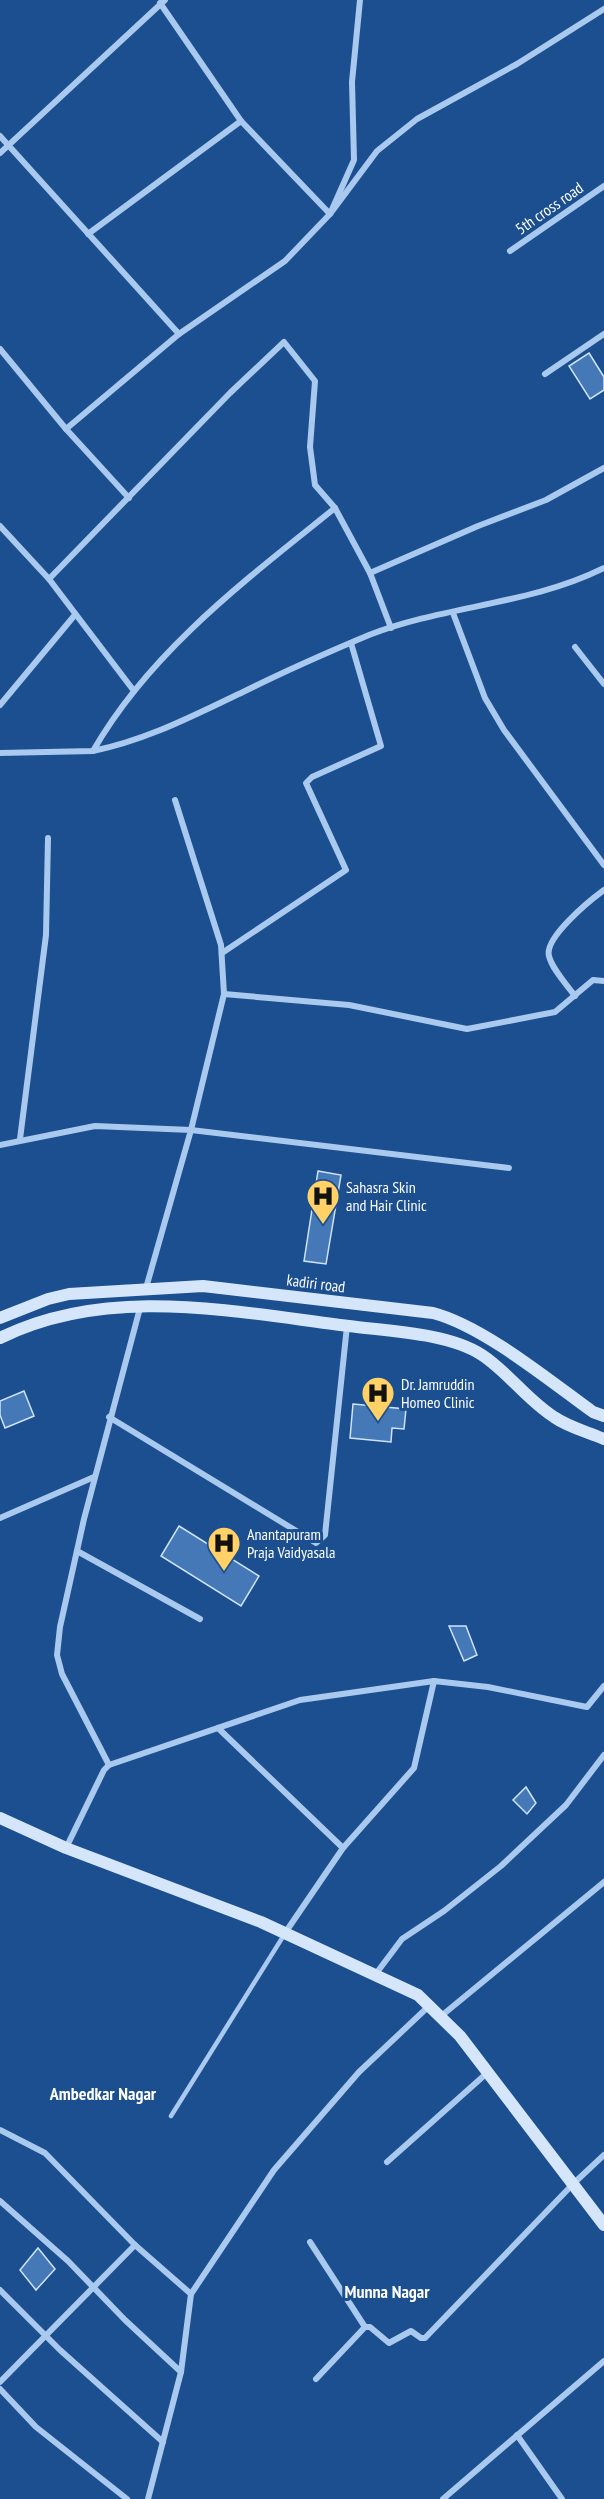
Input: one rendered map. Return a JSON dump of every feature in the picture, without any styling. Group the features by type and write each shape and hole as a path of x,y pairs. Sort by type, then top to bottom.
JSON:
{"main road":[{"name":"kadiri road","path":"0,1318 48,1299 69,1294 203,1286 433,1313 452,1318 519,1359 599,1414"},
{"path":"0,1338 23,1326 70,1313 140,1308 214,1307 427,1336 482,1354 555,1418 604,1439"},
{"path":"0,1818 66,1848 285,1933 417,1995 460,2036 604,2225"}],"street":[{"path":"330,214 354,160 352,82 360,0"},
{"path":"0,153 163,2 241,121 330,214"},
{"path":"66,429 179,334 285,261 330,214 377,152 417,119 518,64 604,9"},
{"path":"88,234 241,121"},
{"path":"0,136 179,334"},
{"name":"5th cross road","path":"510,251 604,186"},
{"path":"545,374 604,334"},
{"path":"48,579 230,393 284,342 315,381 310,447 315,485 335,508 370,573 394,627"},
{"path":"0,348 66,429 129,498"},
{"path":"370,573 546,500 604,468"},
{"path":"93,751 113,717 134,691 211,612 335,508"},
{"path":"0,526 48,579 74,616 134,691"},
{"path":"0,753 93,751 154,735 266,681 351,643 394,627 551,591 604,568"},
{"path":"453,613 485,698 504,730 604,866"},
{"path":"0,705 74,616"},
{"path":"222,953 346,870 306,783 312,777 381,746 351,643"},
{"path":"575,647 604,684"},
{"path":"146,1288 191,1130 224,994 222,953 175,800"},
{"path":"20,1139 45,944 48,838"},
{"path":"575,996 549,958 548,948 558,932 604,890"},
{"path":"224,994 349,1005 467,1029 555,1012 593,980 604,981"},
{"path":"0,1145 20,1139 95,1126 191,1130 509,1168"},
{"path":"109,1765 62,1674 57,1655 60,1627 94,1477 140,1308"},
{"path":"109,1417 316,1543 321,1542 325,1535 347,1326"},
{"path":"0,1518 94,1477"},
{"path":"77,1551 200,1619"},
{"path":"66,1848 104,1770 109,1765 300,1700 434,1681 488,1687 587,1707 604,1686"},
{"path":"285,1933 343,1848 414,1768 434,1681"},
{"path":"218,1728 343,1848"},
{"path":"375,1975 402,1939 501,1866 566,1804 604,1755"},
{"path":"440,2017 604,1882"},
{"path":"148,2499 181,2372 191,2294 274,2170 359,2072 429,2006"},
{"path":"387,2162 488,2072"},
{"path":"0,2130 45,2153 135,2244 191,2294"},
{"path":"365,2327 370,2327 390,2343 411,2331 425,2338 573,2184 604,2156"},
{"path":"0,2200 68,2261 181,2372"},
{"path":"310,2242 365,2327"},
{"path":"0,2382 135,2244"},
{"path":"0,2290 46,2336 163,2442"},
{"path":"316,2379 365,2327"},
{"path":"442,2499 604,2361"},
{"path":"0,2390 36,2427 127,2499"},
{"path":"517,2435 562,2499"}],"lane":[{"path":"171,2116 285,1933"}],"building":[{"path":"589,353 604,377 604,390 590,399 569,366"},
{"path":"318,1171 341,1175 326,1264 304,1261"},
{"path":"24,1391 34,1416 5,1428 0,1415 0,1401"},
{"path":"353,1404 406,1409 404,1429 392,1428 391,1442 350,1438"},
{"path":"179,1526 259,1576 241,1606 161,1556"},
{"path":"449,1626 466,1626 477,1655 464,1661"},
{"path":"526,1787 536,1803 527,1814 513,1800"},
{"path":"38,2248 55,2269 36,2290 20,2270"}],"place":[{"name":"Sahasra Skin and Hair Clinic","path":"323,1225"},
{"name":"Dr. Jamruddin Homeo Clinic","path":"378,1422"},
{"name":"Anantapuram Praja Vaidyasala","path":"224,1572"}],"district":[{"name":"Ambedkar Nagar","path":"103,2094"},
{"name":"Munna Nagar","path":"387,2292"}]}
